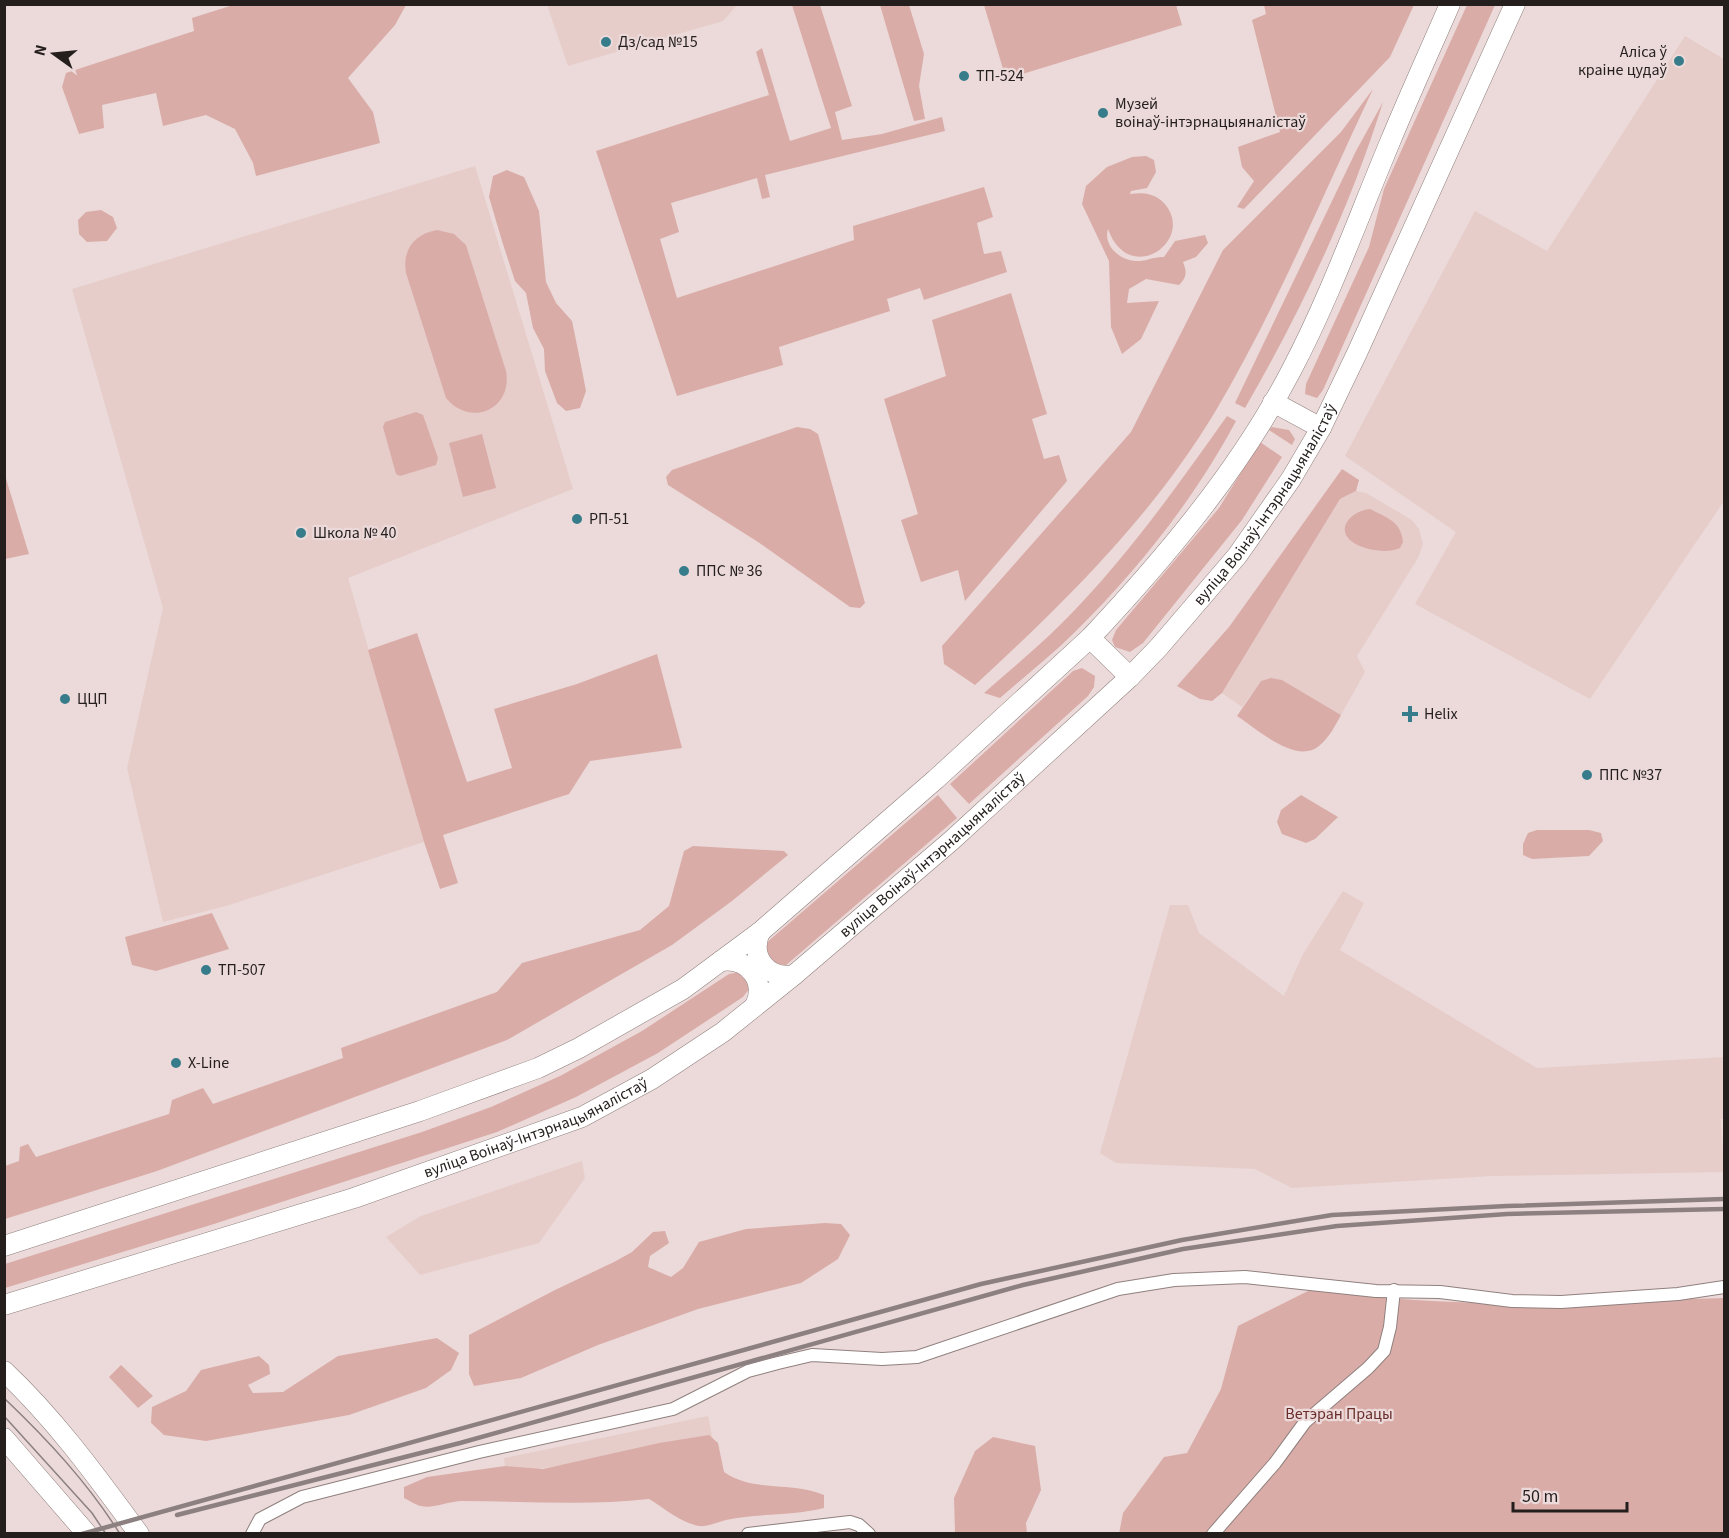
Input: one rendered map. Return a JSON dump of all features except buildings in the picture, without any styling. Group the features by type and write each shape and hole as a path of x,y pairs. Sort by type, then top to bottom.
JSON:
{"main road":[{"path":"4,1246 420,1111 538,1068 683,988 760,933 936,779 1090,638 1126,599 1205,504 1292,371 1350,241 1450,4"},
{"name":"вуліца Воінаў-Інтэрнацыяналістаў","path":"4,1305 354,1198 582,1117 652,1079 723,1032 794,975 951,841 1130,677 1159,647 1237,556 1291,479 1321,428 1515,4"},
{"path":"1273,402 1321,428"},
{"path":"1090,638 1130,677"},
{"path":"760,933 757,952 762,964 773,974 794,975"},
{"path":"721,961 743,963 755,974 759,986 755,1006"},
{"path":"4,1371 35,1401 74,1447 139,1533"},
{"path":"4,1438 87,1533"}],"street":[{"path":"252,1533 260,1519 302,1497 479,1452 673,1409 748,1371 812,1354 882,1359 917,1357 1118,1289 1174,1280 1245,1277 1440,1292 1512,1301 1561,1302 1678,1294 1725,1287"},
{"path":"1213,1533 1275,1463 1305,1422 1368,1368 1384,1351 1390,1327 1394,1290"},
{"path":"748,1533 850,1522 868,1532"}],"shaded area":[{"name":"Дз/сад №15","path":"547,4 737,5 723,21 568,66"},
{"path":"1685,36 1724,59 1724,501 1590,699 1415,604 1456,532 1345,456 1475,211 1547,251"},
{"name":"Школа № 40","path":"475,166 573,489 348,578 424,842 226,906 163,922 127,768 163,608 72,289"},
{"path":"1356,491 1366,493 1412,520 1419,529 1423,544 1418,558 1357,656 1365,672 1341,715 1282,680 1261,681 1242,707 1222,693 1340,499"},
{"path":"1343,891 1364,903 1340,950 1537,1068 1724,1057 1724,1119 1721,1119 1724,1172 1492,1176 1292,1188 1255,1169 1116,1163 1100,1153 1170,905 1188,905 1199,933 1284,996 1303,954"},
{"path":"582,1161 585,1178 539,1243 420,1275 386,1237 421,1216"},
{"path":"708,1416 713,1441 506,1474 504,1458"}],"green space":[{"path":"233,5 406,5 395,25 348,78 373,112 380,143 256,176 253,163 235,129 206,115 163,126 156,93 102,105 104,128 79,134 62,87 66,73 194,31 192,18"},
{"path":"792,5 820,5 852,106 835,112 842,140 882,134 942,117 945,131 765,175 770,197 762,199 757,178 671,203 679,232 660,239 677,298 854,240 853,226 984,187 993,217 977,223 984,254 1001,251 1007,272 924,300 920,288 887,299 890,311 779,347 783,365 677,396 596,151 769,95 756,52 762,48 790,141 831,128"},
{"path":"880,5 909,5 924,54 919,86 925,119 914,121"},
{"path":"984,5 1176,5 1182,25 1006,79"},
{"path":"1264,5 1414,5 1390,57 1244,209 1237,207 1254,181 1242,167 1238,147 1280,132 1252,20 1266,14"},
{"path":"1467,5 1495,5 1323,390 1317,398 1305,394 1306,384 1369,247 1384,189"},
{"path":"1373,89 1258,333 1215,412 1190,451 1135,523 1105,557 1041,623 975,685 944,664 942,646 1131,432 1223,250 1341,132"},
{"path":"1383,102 1340,220 1323,258 1286,334 1245,408 1235,403 1356,151"},
{"path":"1146,156 1154,160 1156,172 1147,188 1131,191 1130,194 1148,194 1164,203 1172,217 1172,231 1166,243 1156,252 1144,256 1130,255 1118,246 1108,229 1110,246 1123,258 1139,261 1164,257 1175,241 1205,235 1208,243 1196,257 1183,262 1186,274 1179,285 1146,279 1129,289 1127,303 1159,301 1141,339 1122,354 1111,327 1109,261 1082,204 1086,186 1107,167 1132,157"},
{"path":"507,170 524,177 539,211 546,282 556,303 572,321 586,391 580,408 566,411 557,403 545,371 544,349 533,328 526,293 515,281 502,241 489,197 493,176"},
{"path":"101,210 113,217 117,228 107,241 87,242 79,234 78,220 86,212"},
{"path":"437,230 454,234 466,245 506,371 503,395 497,404 478,413 467,412 456,407 446,398 406,273 406,257 411,244 422,235"},
{"path":"1011,293 1047,414 1032,419 1044,459 1059,455 1067,481 965,601 958,570 921,582 901,520 918,514 884,399 946,376 932,320"},
{"path":"416,412 423,415 438,458 436,465 400,476 396,474 383,427 385,422"},
{"path":"1227,416 1236,421 1220,450 1184,505 1143,558 1067,640 1000,698 984,693 1053,632 1107,574 1169,497"},
{"path":"797,427 810,429 818,434 865,603 860,608 850,607 758,542 668,485 666,477 672,470"},
{"path":"1272,427 1289,430 1295,439 1292,445 1269,430"},
{"path":"482,434 496,488 463,497 449,443"},
{"path":"1260,442 1282,457 1242,520 1143,643 1130,652 1115,647 1112,640 1116,630 1219,508"},
{"path":"1342,469 1359,480 1356,491 1340,499 1222,693 1212,701 1200,699 1177,686 1229,627"},
{"path":"4,472 29,554 5,559 4,559"},
{"path":"1370,509 1396,525 1402,535 1403,542 1400,548 1389,551 1370,549 1348,538 1345,532 1347,522 1357,513"},
{"path":"417,633 467,782 512,768 494,709 577,684 657,654 682,748 590,761 569,794 443,835 458,883 440,889 368,650"},
{"path":"1082,668 1095,676 1094,687 1088,696 969,804 950,784 1073,671"},
{"path":"1271,678 1282,680 1341,715 1329,736 1319,746 1310,751 1288,748 1237,716 1261,681"},
{"path":"938,795 957,818 785,966 767,962 765,944"},
{"path":"1301,795 1338,817 1315,839 1306,843 1282,834 1277,822 1281,810"},
{"path":"1537,830 1589,830 1601,833 1603,841 1589,856 1532,859 1523,855 1523,844 1528,833"},
{"path":"693,846 784,851 788,855 732,901 672,945 507,1040 157,1171 5,1219 5,1166 19,1161 20,1147 28,1144 36,1157 169,1114 172,1100 203,1088 213,1104 343,1058 341,1048 497,992 522,963 640,930 669,906 684,851"},
{"path":"212,913 229,949 156,971 132,965 125,937"},
{"path":"741,972 750,988 743,997 658,1053 576,1097 497,1132 214,1224 5,1288 5,1264 422,1132 491,1107 560,1076 642,1031 729,974"},
{"path":"825,1223 841,1224 850,1235 838,1259 801,1283 698,1309 598,1345 521,1378 474,1386 469,1374 469,1335 632,1252 653,1232 665,1231 669,1243 650,1256 648,1267 671,1277 683,1268 699,1242 746,1229"},
{"name":"Ветэран Працы","path":"1310,1290 1402,1299 1492,1303 1724,1298 1724,1533 1119,1534 1123,1513 1164,1457 1187,1453 1221,1389 1238,1326"},
{"path":"437,1338 459,1353 451,1370 426,1388 349,1415 206,1441 164,1435 151,1423 152,1407 186,1391 201,1370 259,1356 269,1365 270,1374 248,1385 253,1393 283,1392 338,1356"},
{"path":"121,1365 153,1396 138,1408 109,1377"},
{"path":"709,1435 718,1443 724,1472 760,1485 799,1488 824,1495 824,1508 738,1518 702,1526 679,1519 649,1499 579,1503 462,1501 426,1507 404,1498 404,1487 427,1477 505,1466 543,1469 659,1443"},
{"path":"993,1437 1035,1446 1041,1490 1026,1523 1027,1533 955,1533 954,1498 975,1451"}],"tram line":[{"path":"4,1398 66,1463 95,1497 120,1534"},
{"path":"4,1416 92,1513 106,1534"}],"railway":[{"path":"82,1534 981,1284 1182,1240 1332,1215 1507,1206 1724,1199"},
{"path":"177,1515 460,1443 1023,1285 1183,1249 1337,1226 1507,1214 1724,1209"}],"place":[{"name":"Дз/сад №15","path":"606,42"},
{"name":"Аліса ў краіне цудаў","path":"1679,61"},
{"name":"ТП-524","path":"964,76"},
{"name":"Музей воінаў-інтэрнацыяналістаў","path":"1103,113"},
{"name":"РП-51","path":"577,519"},
{"name":"Школа № 40","path":"301,533"},
{"name":"ППС № 36","path":"684,571"},
{"name":"ЦЦП","path":"65,699"},
{"name":"Helix","path":"1410,714"},
{"name":"ППС №37","path":"1587,775"},
{"name":"ТП-507","path":"206,970"},
{"name":"X-Line","path":"176,1063"}]}
